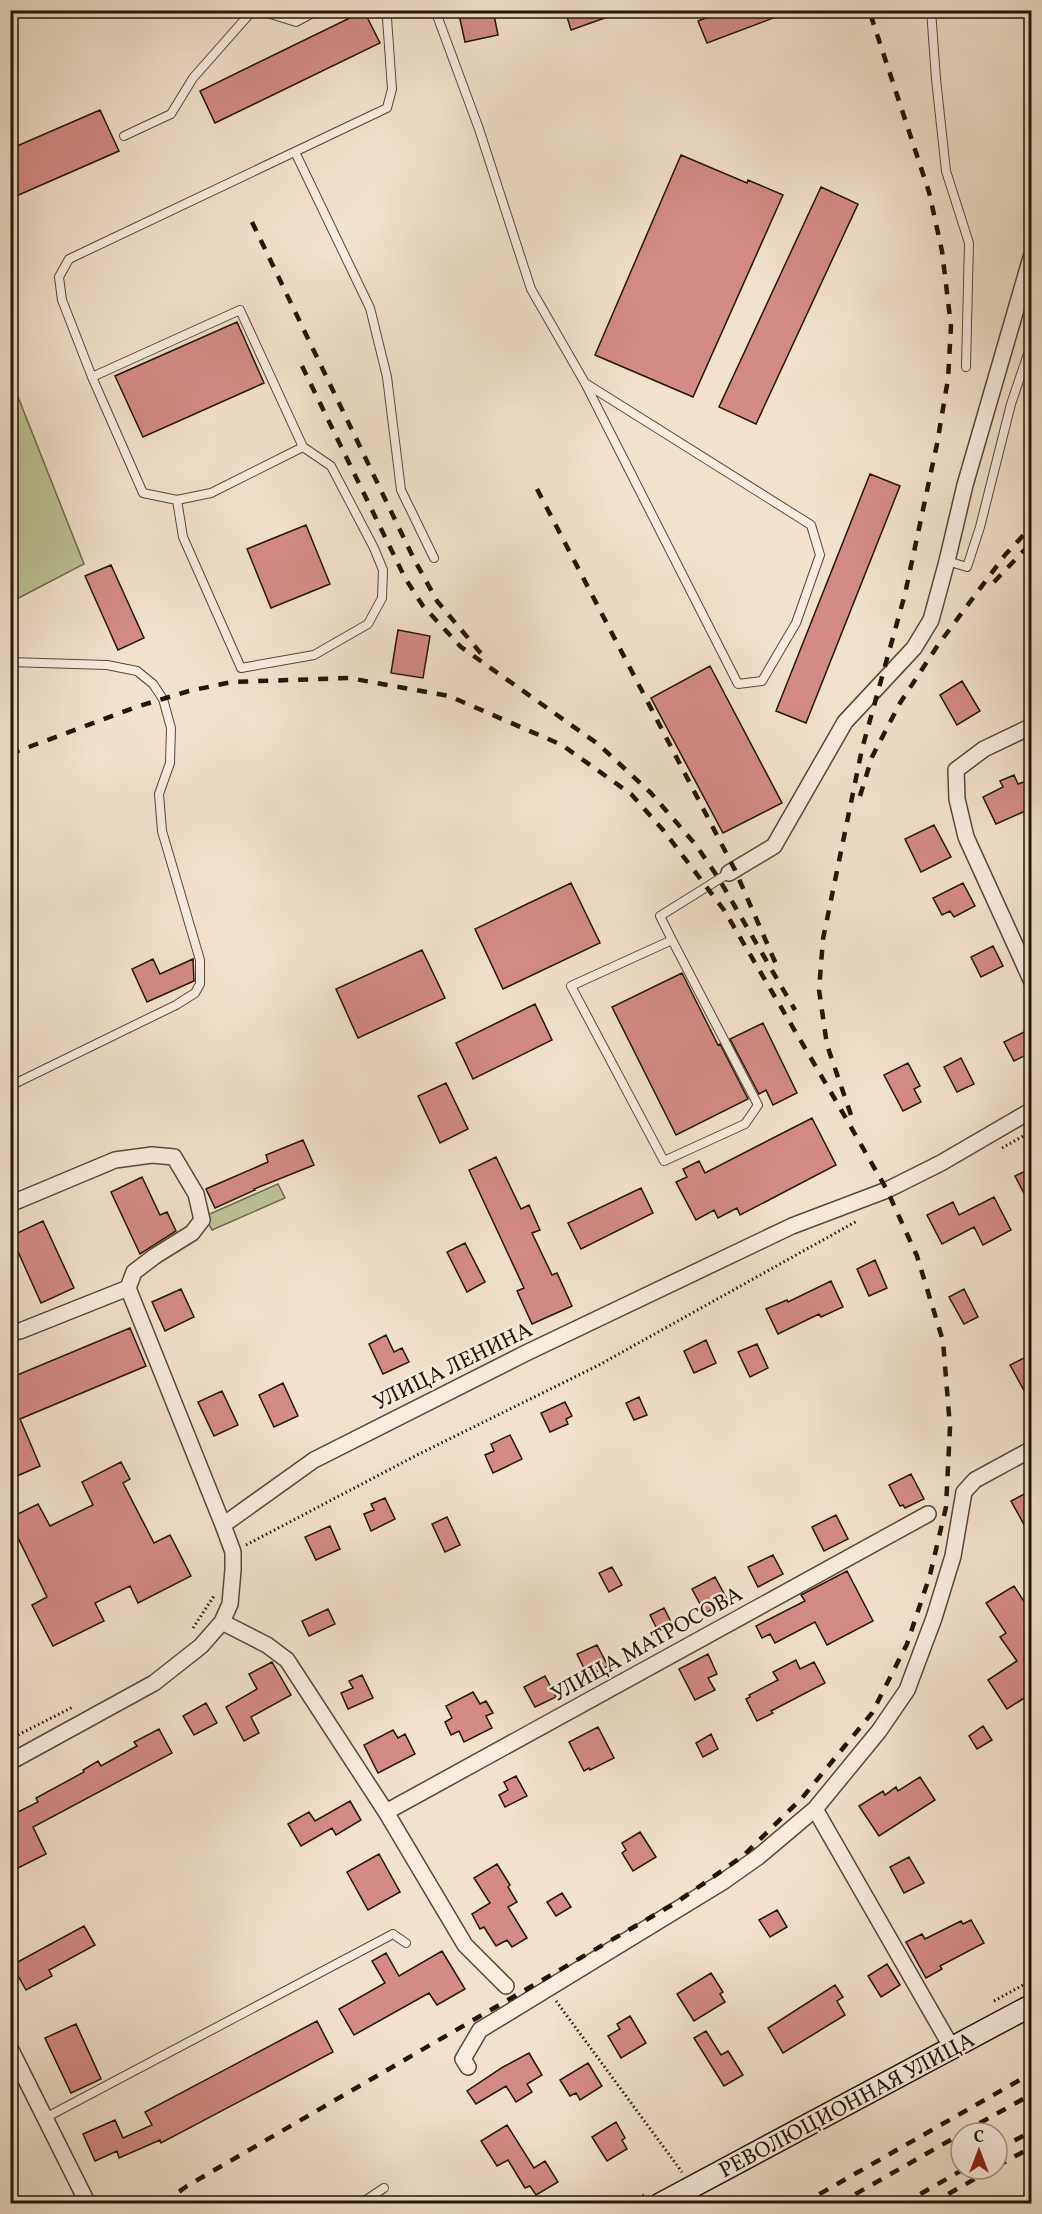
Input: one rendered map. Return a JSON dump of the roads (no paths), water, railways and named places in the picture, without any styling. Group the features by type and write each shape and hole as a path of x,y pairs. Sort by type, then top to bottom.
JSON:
{"main road":[{"name":"РЕВОЛЮЦИОННАЯ УЛИЦА","path":"660,2204 1032,2005"}],"street":[{"path":"729,873 774,846 845,722 914,648 931,620 965,484 1032,254"},
{"path":"1032,726 984,749 956,770 957,799 966,837 1032,982"},
{"name":"УЛИЦА ЛЕНИНА","path":"223,1525 314,1460 526,1353 792,1226 887,1191 941,1163 1032,1110"},
{"path":"10,1204 115,1160 152,1155 174,1157 196,1194 202,1220 192,1233 134,1272 128,1288 232,1552 230,1604 222,1622 201,1646 154,1683 10,1762"},
{"path":"10,1333 128,1288"},
{"path":"468,2067 463,2059 480,2030 724,1881 758,1857 815,1809 879,1731 907,1689 934,1618 953,1556 964,1492 975,1480 1032,1449"},
{"name":"УЛИЦА МАТРОСОВА","path":"386,1812 928,1514"},
{"path":"222,1622 267,1645 287,1660 386,1812 465,1945 506,1986"},
{"path":"815,1809 952,2048"},
{"path":"10,2048 88,2204"}],"lane":[{"path":"124,136 171,114 193,78 253,10"},
{"path":"258,10 296,22 318,10"},
{"path":"303,447 211,493 177,500 144,493 62,300 59,277 69,259 387,108 392,89 385,10"},
{"path":"435,10 479,129 531,289 585,383 738,684 762,681 796,623 820,555 811,525 585,383"},
{"path":"931,10 946,171 969,243 966,367"},
{"path":"295,152 370,308 387,377 401,490 434,558"},
{"path":"93,377 240,310 303,447 331,466 383,570 382,598 368,624 314,655 241,668 183,537 177,500"},
{"path":"947,561 968,567 1011,404 1032,342"},
{"path":"10,662 107,665 137,671 153,684 163,699 171,728 171,740 170,763 159,795 162,831 200,960 200,984 195,993 176,1005 10,1086"},
{"path":"672,940 571,986 664,1161 746,1124 758,1105 660,916 729,873"},
{"path":"45,2118 393,1934 406,1944"},
{"path":"360,2204 384,2188"}],"railway":[{"path":"851,1115 827,1045 819,990 823,939 862,749 905,594 937,444 948,379 951,326 942,251 929,192 869,10"},
{"path":"252,222 413,557 437,601 484,657"},
{"path":"302,366 405,578 423,606 461,647 598,744 650,792 696,845 719,879 795,1010"},
{"path":"537,489 735,870 776,964"},
{"path":"860,796 872,757 900,703 938,645 1005,555 1032,526"},
{"path":"994,582 1032,542"},
{"path":"10,754 136,707 189,691 232,682 349,678 449,696 562,745 631,794 664,831 724,910 887,1190 917,1256 943,1341 950,1427 946,1507 930,1575 907,1644 872,1713 802,1798 743,1856 677,1902 187,2186 162,2204"},
{"path":"802,2204 1032,2073"},
{"path":"984,2121 1032,2094"},
{"path":"1009,2143 1032,2131"},
{"path":"838,2204 949,2141"},
{"path":"1009,2159 1032,2147"},
{"path":"903,2204 949,2178"},
{"path":"931,2204 971,2181"}]}
